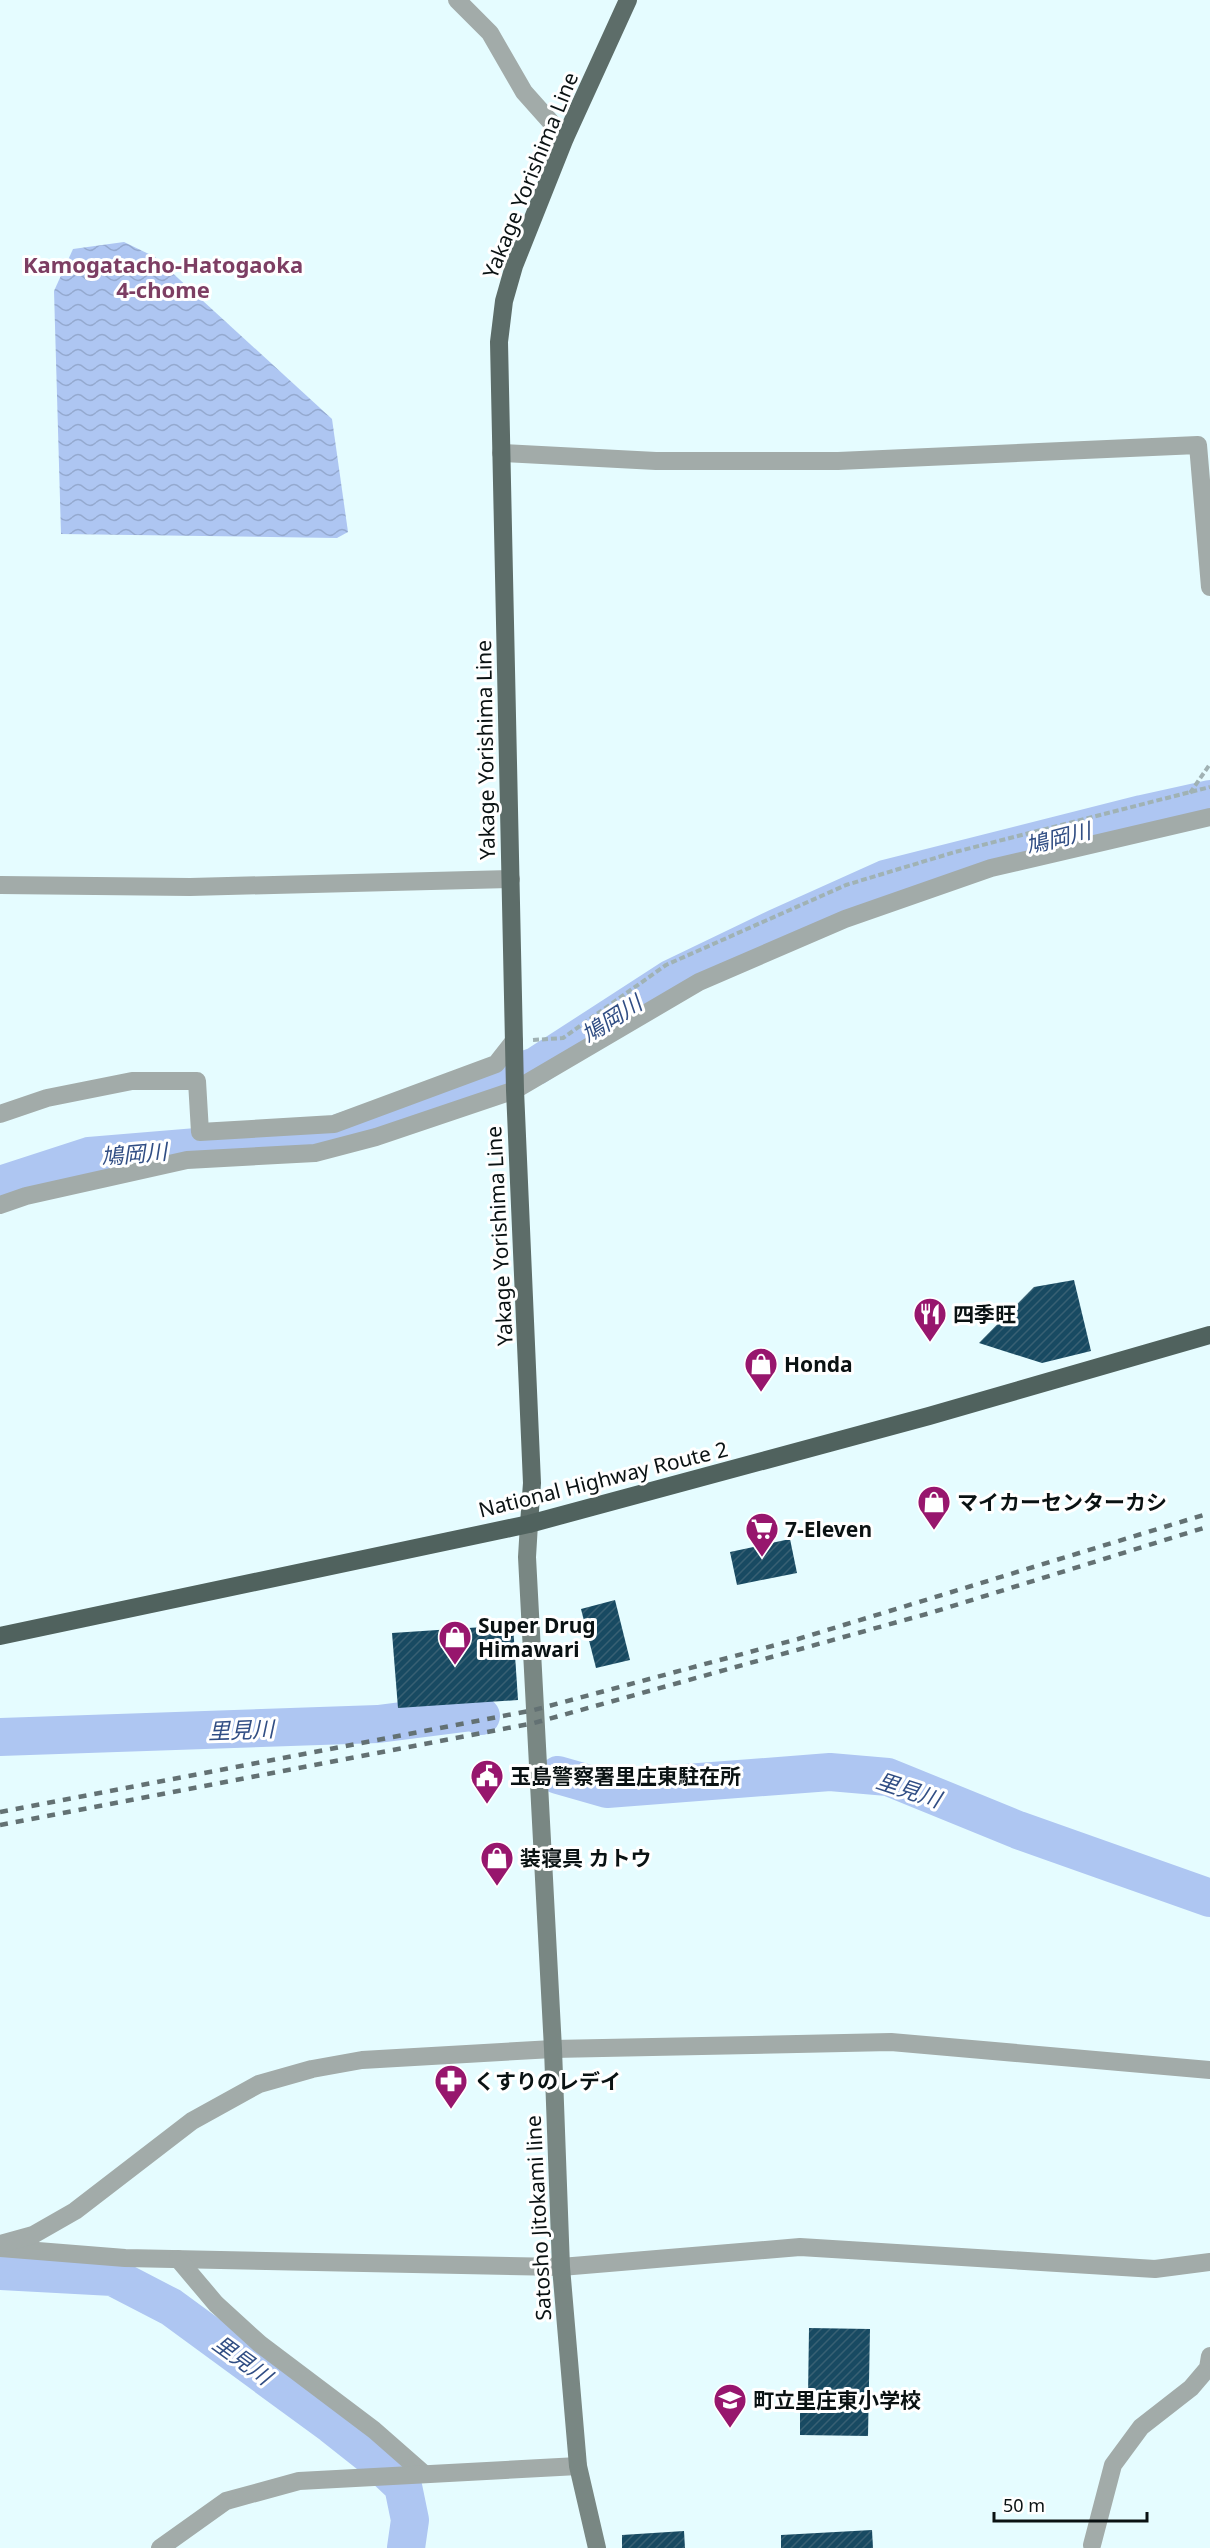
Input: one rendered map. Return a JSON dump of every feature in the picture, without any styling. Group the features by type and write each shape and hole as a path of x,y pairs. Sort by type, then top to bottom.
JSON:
{"highway":[{"name":"National Highway Route 2","path":"0,1636 529,1524 929,1416 1210,1335"}],"main road":[{"name":"Yakage Yorishima Line","path":"529,1524 532,1483 515,1090 499,342 504,301 514,266 565,138 628,0"},
{"name":"Satosho Jitokami line","path":"529,1524 527,1557 534,1723 553,2049 561,2266 578,2466 597,2548"}],"street":[{"path":"457,0 490,33 524,92 565,138"},
{"path":"501,453 656,461 826,461 1198,445 1210,587"},
{"path":"0,1205 26,1196 187,1160 315,1153 376,1137 515,1090 699,982 845,919 991,868 1210,817"},
{"path":"0,885 190,887 511,879"},
{"path":"0,1114 47,1098 132,1081 197,1081 200,1132 334,1124 496,1064 514,1047"},
{"path":"0,2246 33,2235 75,2211 192,2121 259,2084 312,2069 362,2060 553,2049 891,2042 1210,2070"},
{"path":"0,2246 124,2258 561,2266 800,2247 1155,2269 1210,2262"},
{"path":"178,2259 216,2304 260,2344 374,2430 418,2473"},
{"path":"1094,2547 1113,2465 1141,2427 1191,2388 1208,2368 1210,2356"},
{"path":"160,2548 226,2501 299,2481 578,2466"}],"path":[{"path":"1190,793 1210,764"}],"water":[{"path":"124,242 155,257 332,419 348,532 337,538 61,534 54,291 73,249"}],"building":[{"path":"1074,1280 1091,1351 1042,1363 979,1343 1034,1287"},
{"name":"7-Eleven","path":"790,1539 797,1573 737,1585 730,1552"},
{"path":"615,1600 630,1660 596,1668 581,1609"},
{"name":"Super Drug Himawari","path":"513,1625 518,1700 398,1708 392,1633"},
{"path":"809,2328 870,2329 868,2436 800,2435 800,2396 808,2397"},
{"path":"872,2530 873,2548 781,2548 781,2535"},
{"path":"684,2531 685,2548 622,2548 622,2535"}],"waterway":[{"name":"鳩岡川","path":"0,1185 89,1156 330,1136 536,1066 672,978 885,879 1210,799"},
{"name":"里見川","path":"0,1737 378,1724 472,1712 481,1716"},
{"name":"里見川","path":"558,1775 607,1789 830,1772 888,1777 1018,1830 1210,1898"},
{"name":"里見川","path":"0,2271 113,2277 171,2307 332,2425 370,2455 403,2486 410,2520 406,2548"}],"railway":[{"path":"0,1812 534,1710 798,1639 1210,1513"},
{"path":"0,1825 534,1723 930,1613 1210,1526"}],"place":[{"name":"四季旺","path":"930,1343"},
{"name":"Honda","path":"761,1393"},
{"name":"マイカーセンターカシ","path":"934,1531"},
{"name":"7-Eleven","path":"762,1558"},
{"name":"Super Drug Himawari","path":"455,1666"},
{"name":"玉島警察署里庄東駐在所","path":"487,1805"},
{"name":"装寝具 カトウ","path":"497,1887"},
{"name":"くすりのレデイ","path":"451,2110"},
{"name":"町立里庄東小学校","path":"730,2429"}],"district":[{"name":"Kamogatacho-Hatogaoka 4-chome","path":"163,276"}]}
